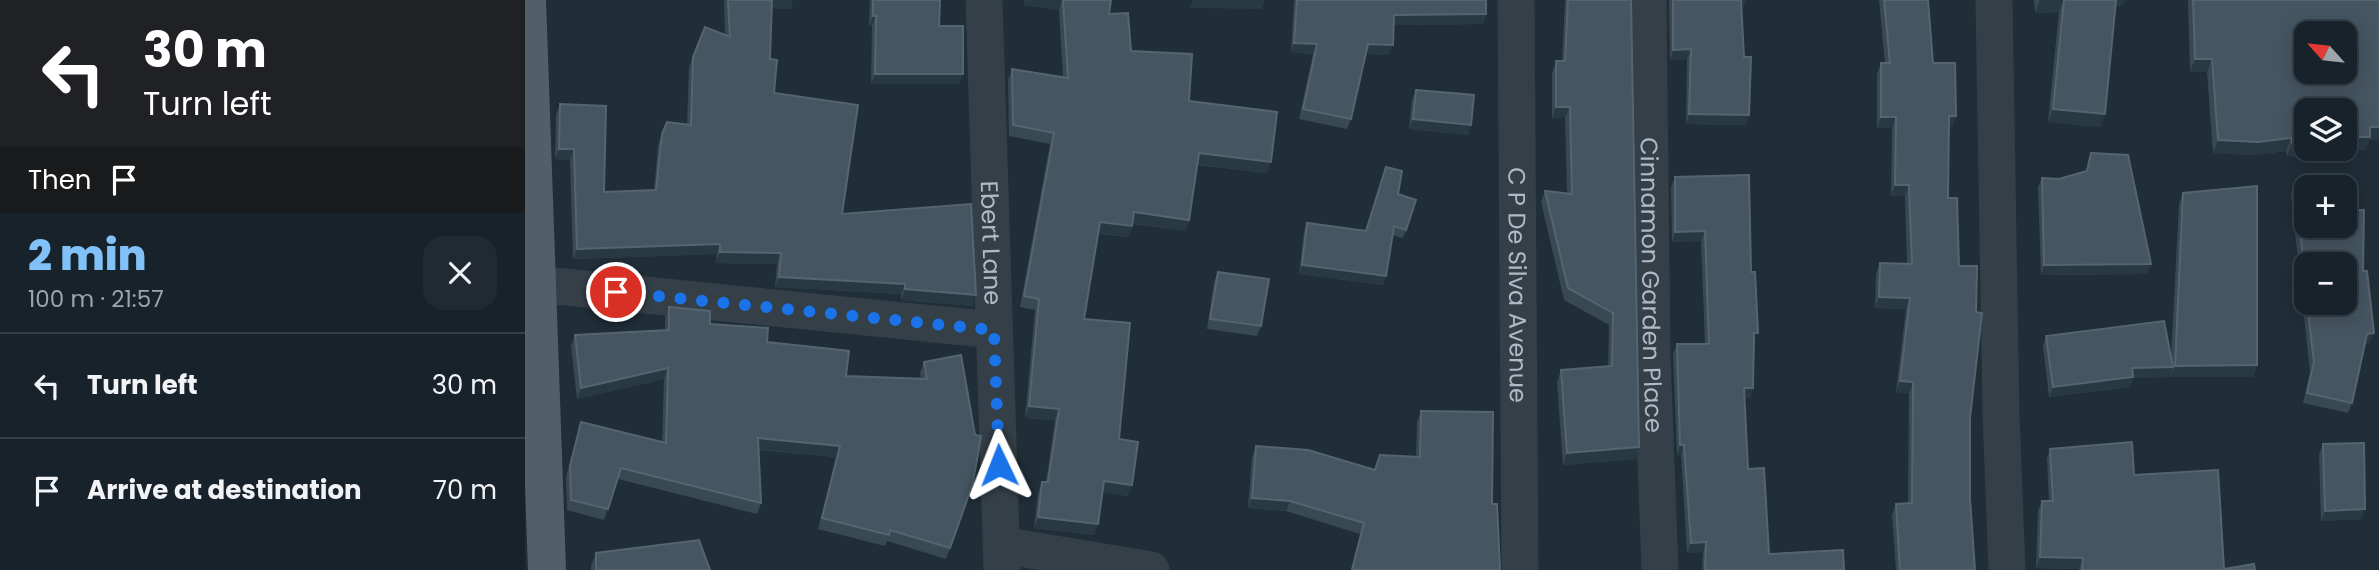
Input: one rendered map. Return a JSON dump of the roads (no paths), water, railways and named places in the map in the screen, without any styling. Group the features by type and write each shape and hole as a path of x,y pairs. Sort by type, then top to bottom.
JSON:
{"main road":[{"path":"527,0 547,570"}],"street":[{"name":"Ebert Lane","path":"984,0 1002,558"},
{"name":"C P De Silva Avenue","path":"1516,0 1520,570"},
{"name":"Cinnamon Garden Place","path":"1648,0 1653,355 1660,570"},
{"path":"1994,0 2001,414 2007,570"},
{"path":"535,284 994,330"},
{"path":"1002,558 1151,570"}]}
